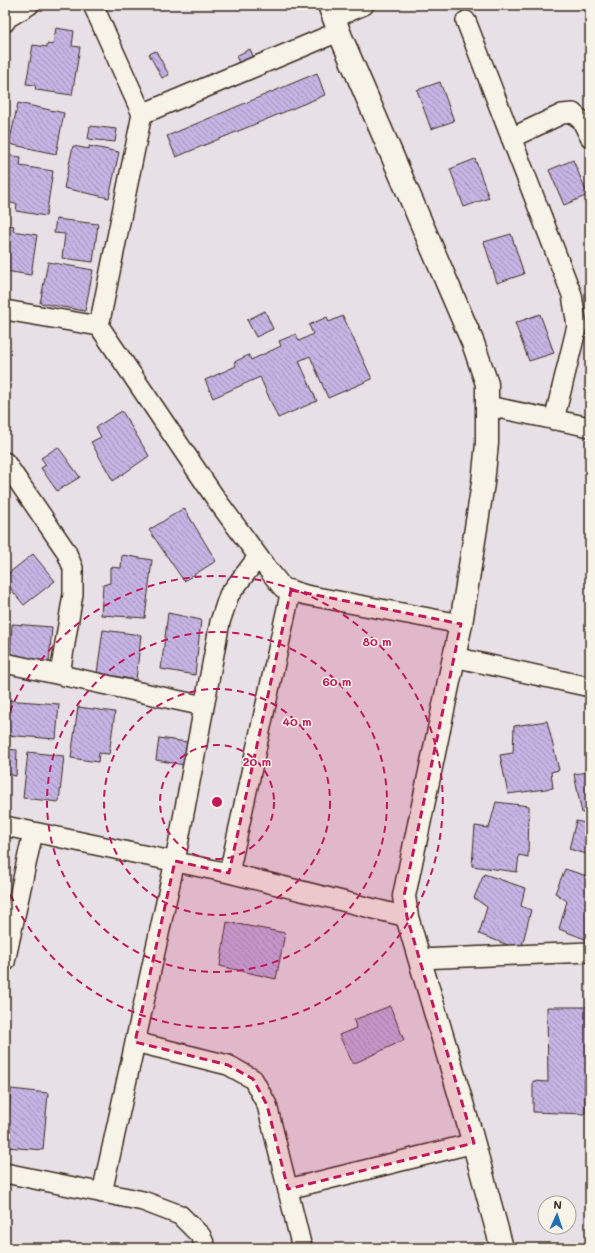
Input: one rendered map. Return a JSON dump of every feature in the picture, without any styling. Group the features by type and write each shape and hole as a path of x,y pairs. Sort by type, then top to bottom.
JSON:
{"street":[{"path":"5,22 7,18 29,5"},
{"path":"93,5 142,114 99,326 216,500 283,588 306,595 460,624"},
{"path":"142,114 334,18 364,5"},
{"path":"334,18 473,343 487,384 487,443 483,483 454,657 404,896 407,917 474,1143 502,1248"},
{"path":"466,21 572,295 577,326 554,420"},
{"path":"511,138 562,114 573,113 582,121 590,137"},
{"path":"5,310 99,326"},
{"path":"488,406 590,427"},
{"path":"5,462 66,551 73,568 73,594 60,674"},
{"path":"102,1193 175,861 220,622 229,596 258,557"},
{"path":"229,873 291,590"},
{"path":"454,657 590,686"},
{"path":"5,662 204,706"},
{"path":"5,826 229,873 407,917"},
{"path":"5,962 33,832"},
{"path":"419,959 590,952"},
{"path":"135,1042 228,1065 254,1079 267,1105 302,1248"},
{"path":"288,1189 474,1143"},
{"path":"5,1173 143,1201 180,1215 201,1236 206,1248"}],"highlighted area":[{"path":"291,590 461,624 404,896 407,917 474,1143 288,1189 267,1105 253,1079 228,1065 135,1042 175,861 229,873"}],"building":[{"path":"56,28 74,31 72,46 80,47 72,95 36,90 35,85 26,84 33,45 47,47 47,44 53,45"},
{"path":"250,49 253,56 239,63 236,56"},
{"path":"156,51 169,75 162,78 149,54"},
{"path":"317,73 325,95 176,157 167,136"},
{"path":"440,82 454,121 431,129 417,90"},
{"path":"18,103 64,113 56,154 9,144"},
{"path":"90,126 117,129 115,142 88,139"},
{"path":"73,146 89,149 89,146 119,152 109,198 64,188"},
{"path":"5,155 21,157 20,166 53,171 46,216 16,211 17,204 5,202"},
{"path":"475,159 489,198 464,207 450,169"},
{"path":"573,160 588,195 564,205 549,170"},
{"path":"56,219 98,224 93,262 62,258 65,234 54,233"},
{"path":"5,224 14,226 13,231 37,235 31,275 5,271 7,254 5,254"},
{"path":"511,234 524,274 497,283 484,242"},
{"path":"590,260 590,273 586,262"},
{"path":"48,262 93,270 85,311 40,303"},
{"path":"265,311 273,329 256,337 247,320"},
{"path":"540,314 554,353 529,361 515,323"},
{"path":"343,316 372,379 328,398 310,356 299,361 317,401 278,418 260,377 213,398 205,380 236,366 234,362 249,355 251,360 281,346 279,341 296,334 299,341 313,334 309,325 327,317 329,322"},
{"path":"122,411 149,456 113,481 91,442 101,437 96,427"},
{"path":"58,447 80,477 57,491 41,468 46,465 41,458"},
{"path":"184,508 216,561 184,581 149,530"},
{"path":"33,554 55,581 24,605 5,582 5,576"},
{"path":"122,555 152,560 145,618 101,615 103,585 110,583 110,567 121,568"},
{"path":"168,613 201,620 195,675 161,669"},
{"path":"12,624 52,627 49,662 10,658"},
{"path":"103,630 141,635 136,680 97,673"},
{"path":"5,700 59,704 56,739 5,735"},
{"path":"78,707 115,712 109,754 99,753 98,762 71,758"},
{"path":"547,721 559,770 551,772 553,788 508,794 500,755 513,753 514,726"},
{"path":"159,738 187,742 184,765 156,760"},
{"path":"588,745 590,745 590,812 582,813 574,774 588,772"},
{"path":"5,749 17,750 16,776 7,774 5,787"},
{"path":"28,752 64,756 59,802 23,798"},
{"path":"496,802 529,806 528,857 519,855 517,872 472,866 475,826 489,828"},
{"path":"576,821 590,824 590,855 569,849"},
{"path":"565,869 590,877 590,941 559,929 567,901 555,893"},
{"path":"484,874 525,888 521,906 531,910 521,950 479,934 487,907 474,898"},
{"path":"227,922 285,933 276,979 220,966"},
{"path":"390,1006 404,1040 353,1064 339,1035 356,1028 354,1020"},
{"path":"547,1007 590,1007 590,1077 585,1078 585,1114 533,1112 533,1081 548,1082"},
{"path":"11,1089 48,1093 43,1150 6,1147"}]}
